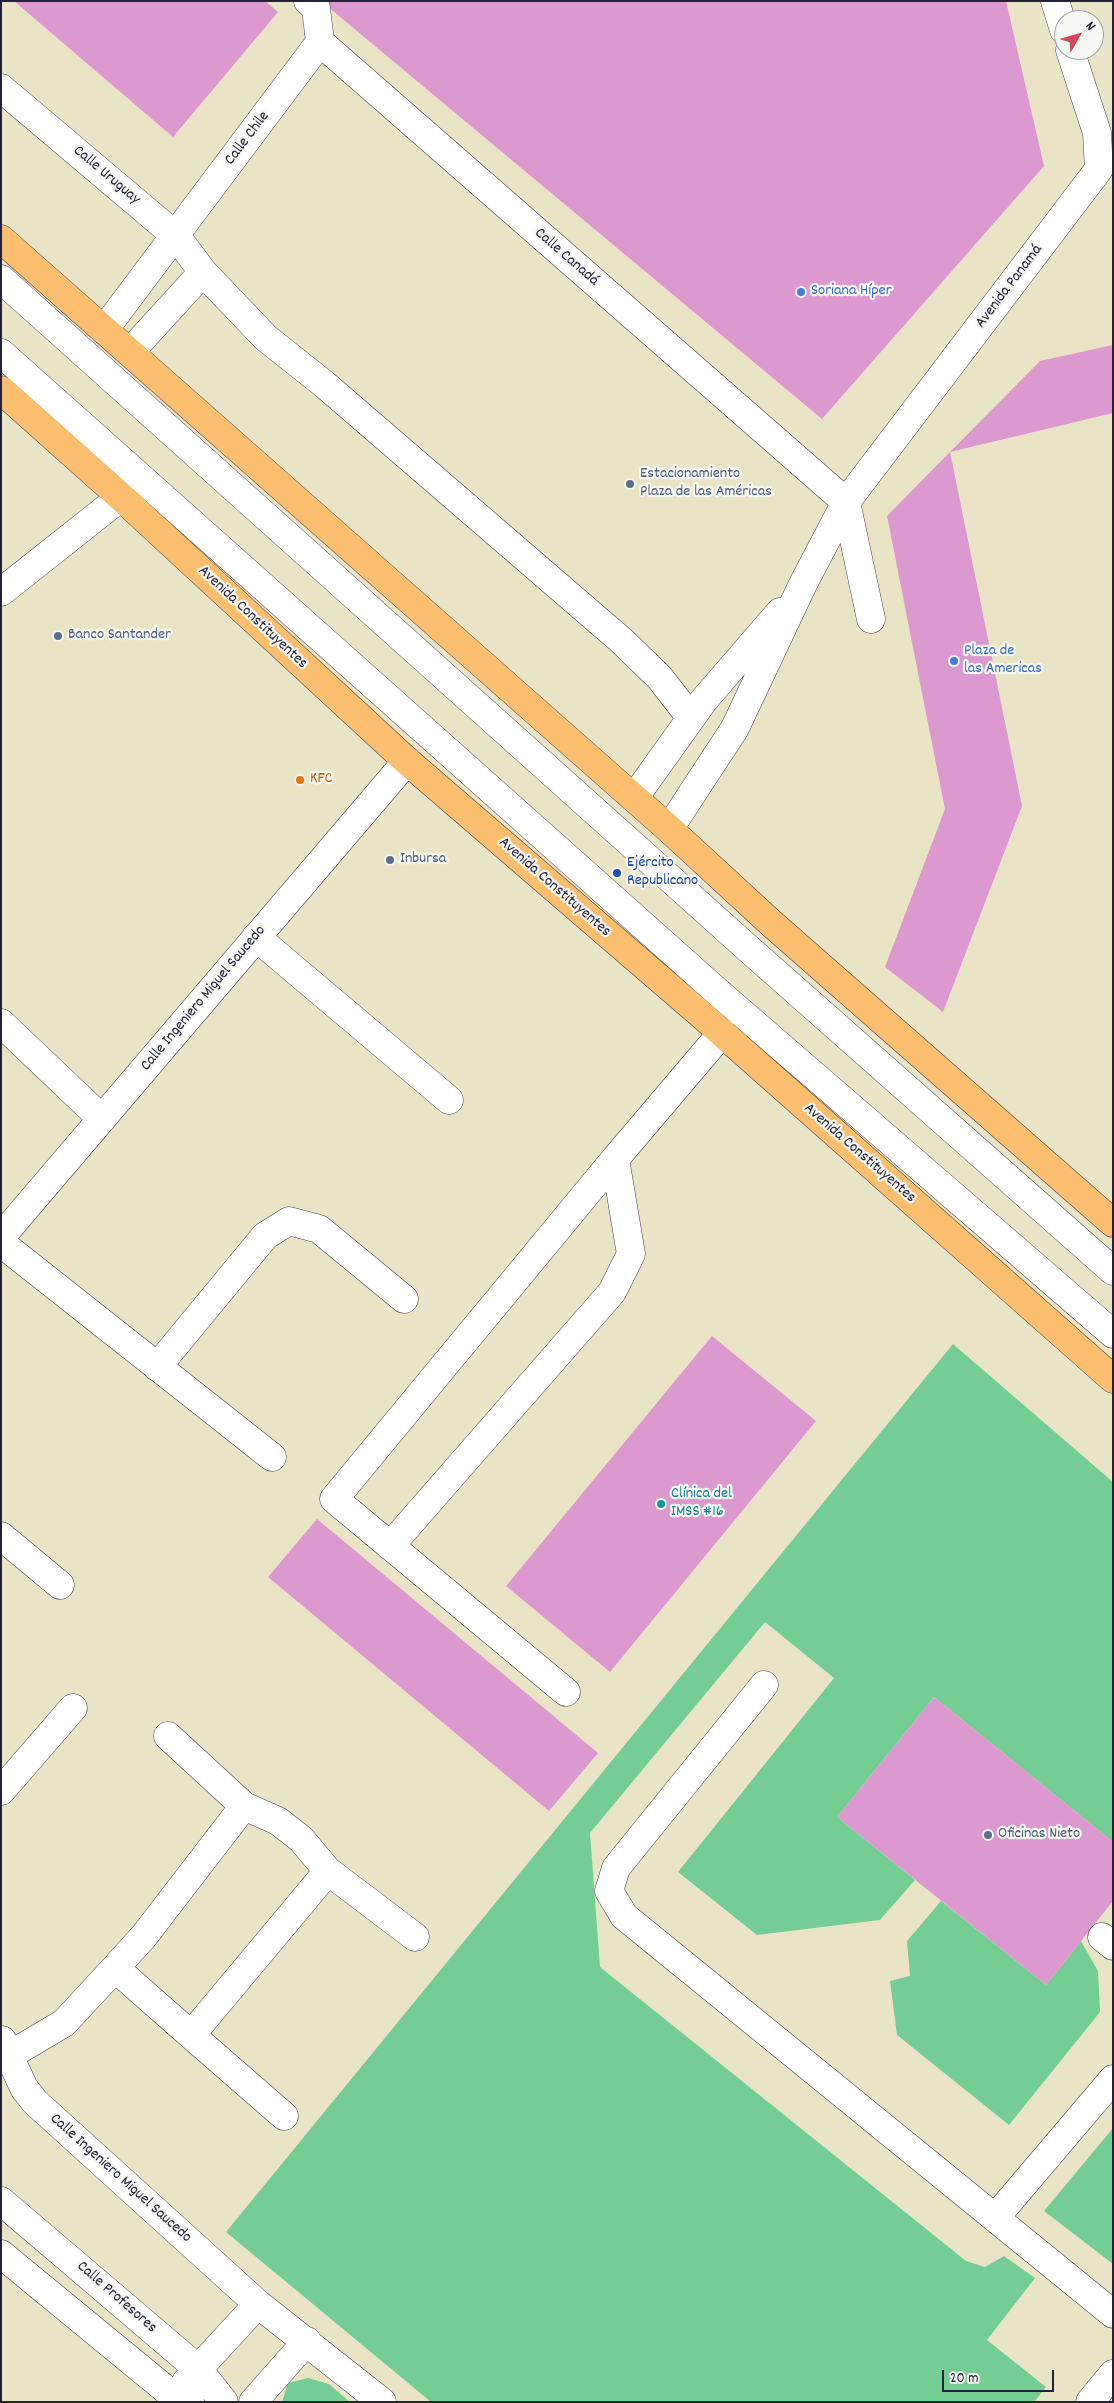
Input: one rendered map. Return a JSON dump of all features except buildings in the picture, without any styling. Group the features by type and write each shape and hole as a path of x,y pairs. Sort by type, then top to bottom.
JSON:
{"main road":[{"path":"1,238 669,829 771,923 1113,1223"},
{"name":"Avenida Constituyentes","path":"1,390 121,497 407,761 722,1033 1113,1379"}],"street":[{"path":"308,1 316,8 320,42"},
{"name":"Calle Chile","path":"104,330 320,42"},
{"name":"Calle Canadá","path":"320,42 846,502"},
{"name":"Avenida Panamá","path":"803,584 846,502 1099,169 1096,133 1073,60"},
{"name":"Calle Uruguay","path":"1,88 176,236 203,272 266,338 324,384 622,641 660,678 691,718"},
{"path":"130,352 203,272"},
{"path":"1,279 751,951 1113,1271"},
{"path":"1,353 713,988 1113,1334"},
{"path":"1,592 121,497"},
{"path":"846,502 871,619"},
{"path":"634,798 704,700 803,584"},
{"path":"669,829 735,728 803,584"},
{"name":"Calle Ingeniero Miguel Saucedo","path":"1,1237 407,761"},
{"path":"256,937 449,1100"},
{"path":"1,1024 102,1118"},
{"path":"566,1692 334,1499 615,1159 722,1033"},
{"path":"390,1546 612,1292 631,1254 615,1159"},
{"path":"157,1367 265,1236 289,1221 319,1229 404,1299"},
{"path":"1,1243 272,1457"},
{"path":"1,1536 60,1584"},
{"path":"764,1685 616,1868 609,1890 624,1916 1113,2314"},
{"path":"1,1791 73,1708"},
{"path":"168,1736 244,1806 278,1821 300,1839 328,1871 415,1937"},
{"path":"6,2047 64,2024 144,1936 244,1806"},
{"path":"191,2035 328,1871"},
{"path":"115,1968 284,2116"},
{"name":"Calle Ingeniero Miguel Saucedo","path":"6,2047 24,2088 34,2102 258,2304 382,2402"},
{"path":"995,2218 1113,2079"},
{"name":"Calle Profesores","path":"1,2200 197,2368 224,2402"},
{"path":"1,2254 179,2400 197,2368 258,2304"},
{"path":"253,2402 307,2342"},
{"path":"1090,2402 1113,2374"}],"green space":[{"path":"953,1344 1113,1482 1113,1842 934,1697 837,1817 915,1880 880,1920 757,1935 678,1872 834,1678 765,1622 590,1833 600,1967 966,2261 985,2267 1004,2256 1035,2278 987,2340 1046,2387 1034,2402 431,2402 226,2232"},
{"path":"941,1901 1046,1985 1081,1941 1098,1971 1100,2012 1009,2125 897,2035 890,1981 910,1976 907,1941"},
{"path":"1113,2128 1113,2264 1044,2211"},
{"path":"308,2378 329,2384 350,2402 282,2402 288,2383"}],"place":[{"name":"Soriana Híper","path":"801,292"},
{"name":"Estacionamiento Plaza de las Américas","path":"630,484"},
{"name":"Banco Santander","path":"58,636"},
{"name":"Plaza de las Americas","path":"954,661"},
{"name":"KFC","path":"300,780"},
{"name":"Inbursa","path":"390,860"},
{"name":"Ejército Republicano","path":"617,873"},
{"name":"Clínica del IMSS #16","path":"661,1504"},
{"name":"Oficinas Nieto","path":"988,1835"}]}
